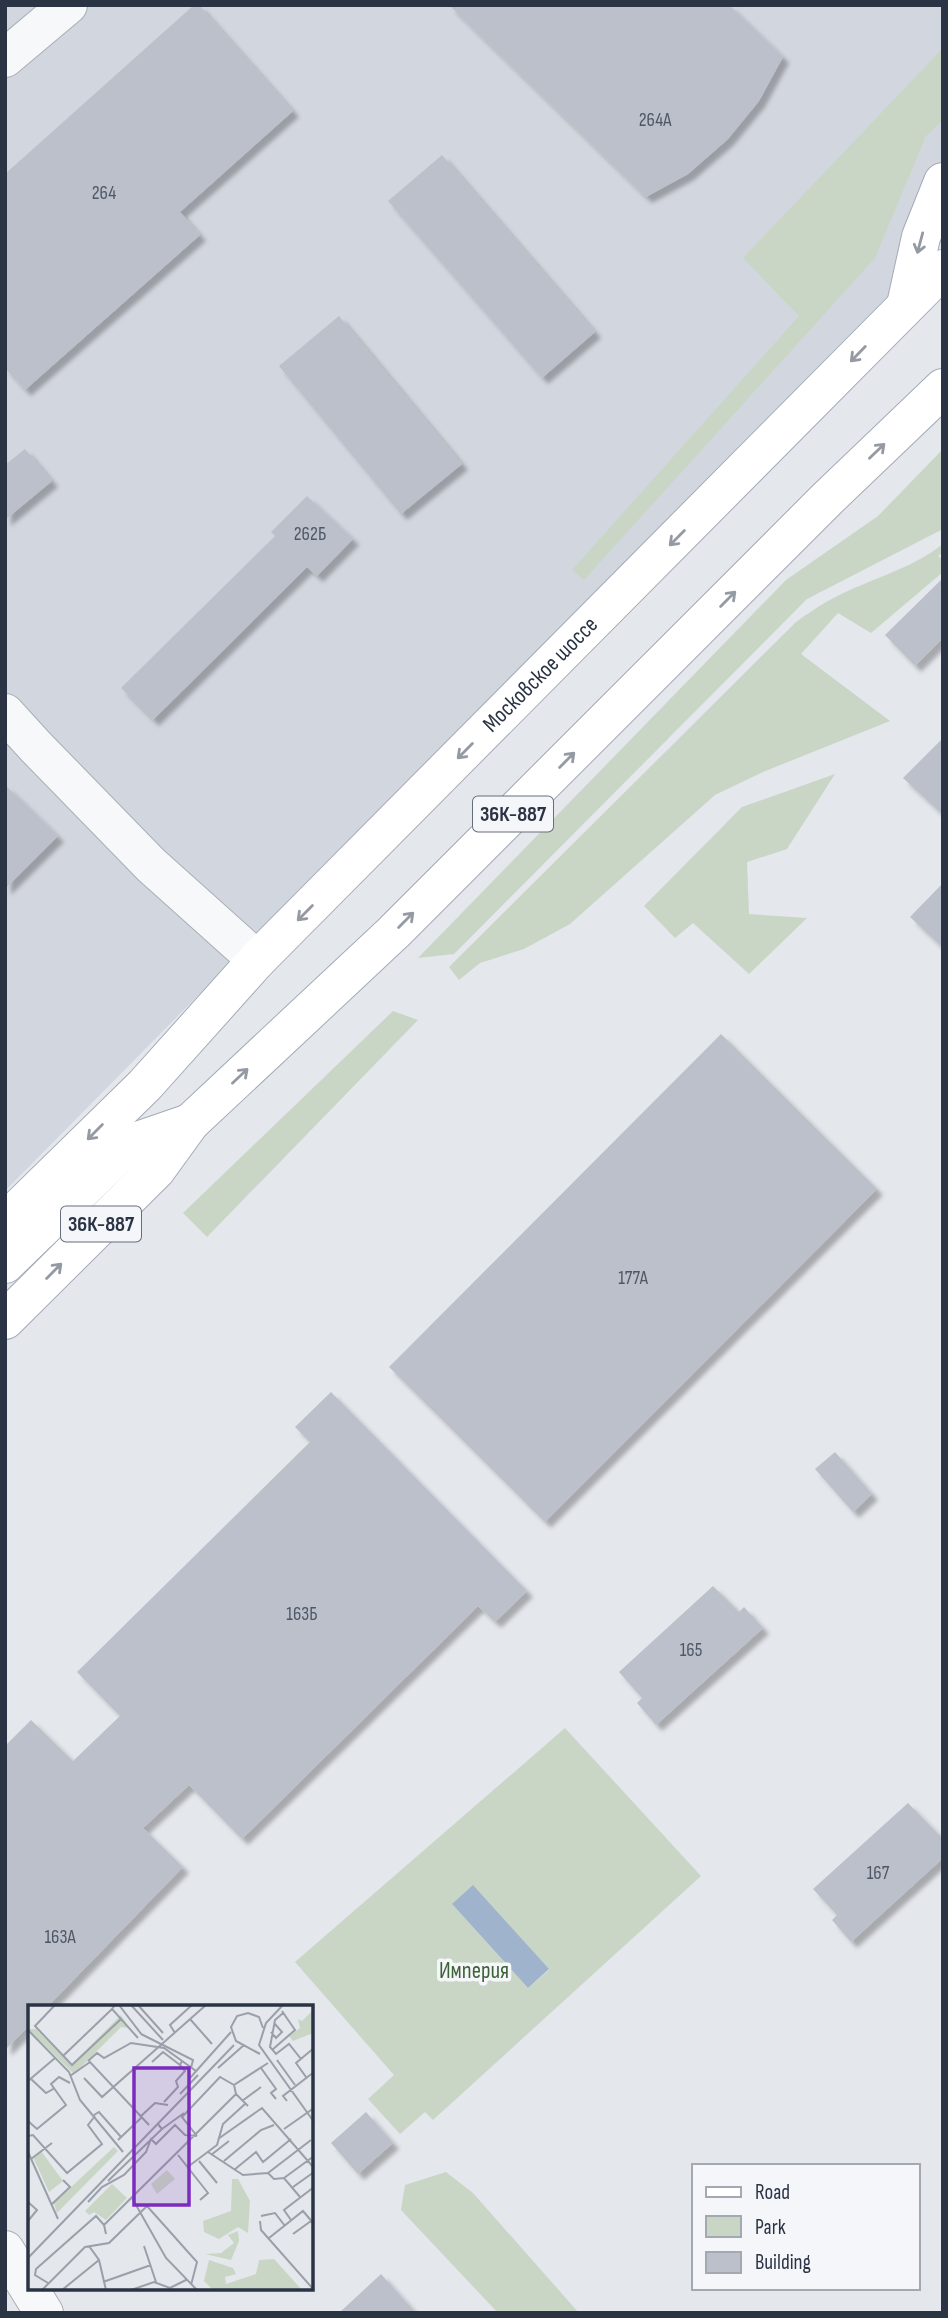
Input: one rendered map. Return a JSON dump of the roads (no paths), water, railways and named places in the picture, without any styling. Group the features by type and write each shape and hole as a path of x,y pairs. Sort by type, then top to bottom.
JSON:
{"main road":[{"path":"906,305 921,237 943,182"},
{"name":"Московское шоссе","path":"5,1222 145,1085 257,960 943,269"},
{"name":"36К-887","path":"5,1320 156,1170 190,1123 394,932 828,498 943,388"},
{"name":"Московское шоссе","path":"129,1144 145,1085"},
{"name":"36К-887","path":"5,1264 129,1144 190,1123"}],"street":[{"path":"5,58 68,5"},
{"path":"5,713 151,865 257,960"},
{"path":"5,2250 28,2287"},
{"path":"30,2290 44,2313"}],"water":[{"path":"473,1885 549,1969 528,1988 452,1904"}],"park label":[{"name":"Империя","path":"474,1971"}]}
